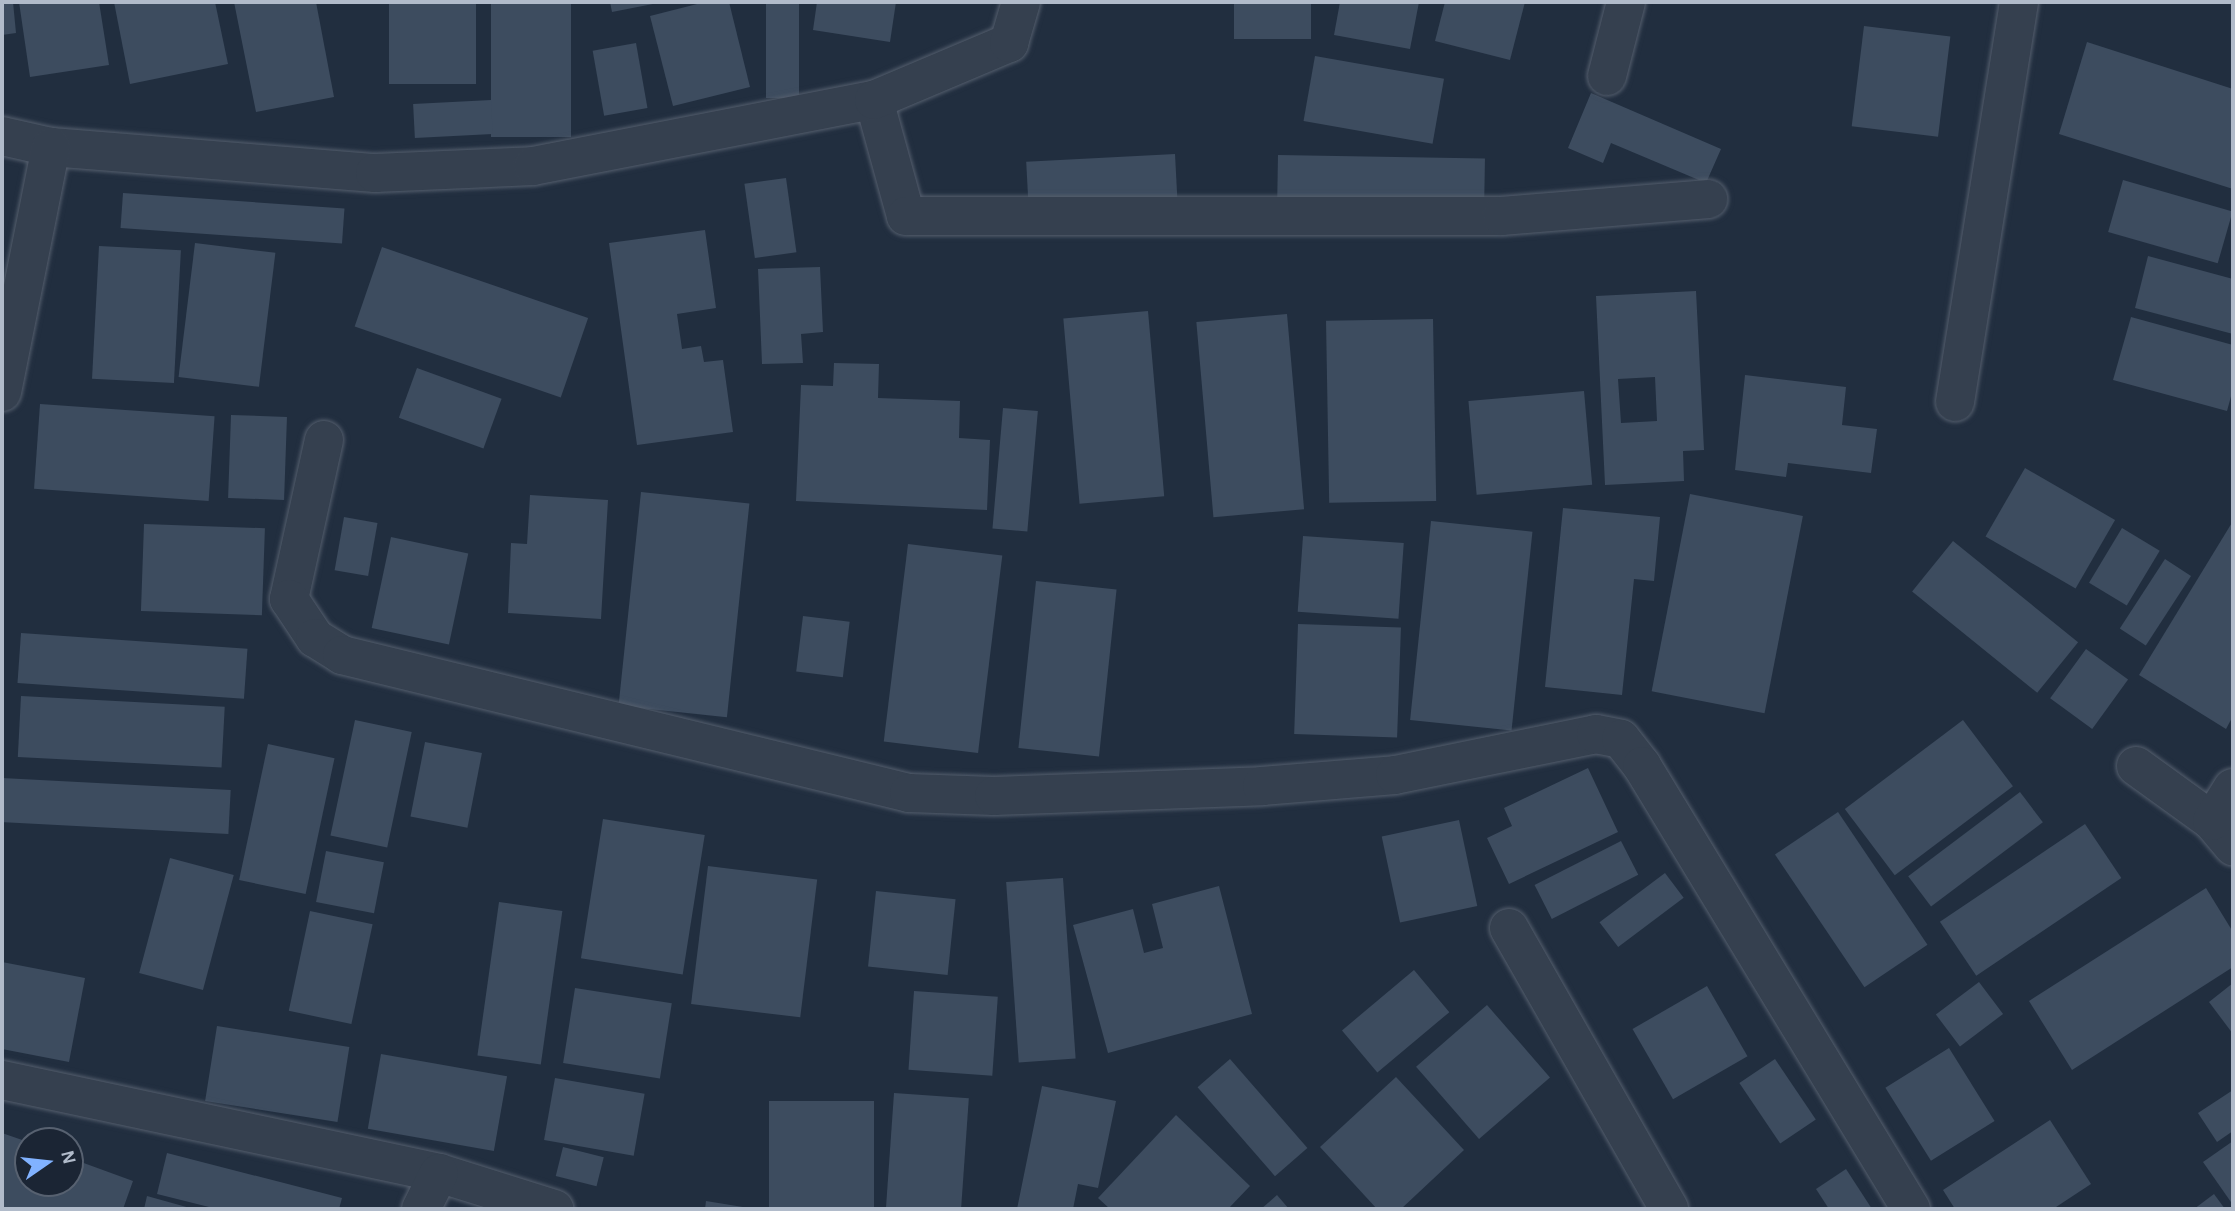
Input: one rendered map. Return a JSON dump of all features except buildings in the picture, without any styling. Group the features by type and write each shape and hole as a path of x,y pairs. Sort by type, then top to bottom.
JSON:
{"street":[{"path":"2,136 51,147 375,173 533,166 874,100 1009,43 1021,2"},
{"path":"1607,76 1626,2"},
{"path":"1955,402 2019,2"},
{"path":"874,100 906,216 1502,216 1708,200"},
{"path":"2,392 51,147"},
{"path":"324,440 289,599 315,638 342,655 909,793 994,796 1262,786 1395,775 1596,734 1620,740 1642,766 1911,1209"},
{"path":"2136,766 2222,833 2233,788"},
{"path":"1509,928 1669,1209"},
{"path":"2,1080 439,1173 554,1209"},
{"path":"421,1209 439,1173"}]}
